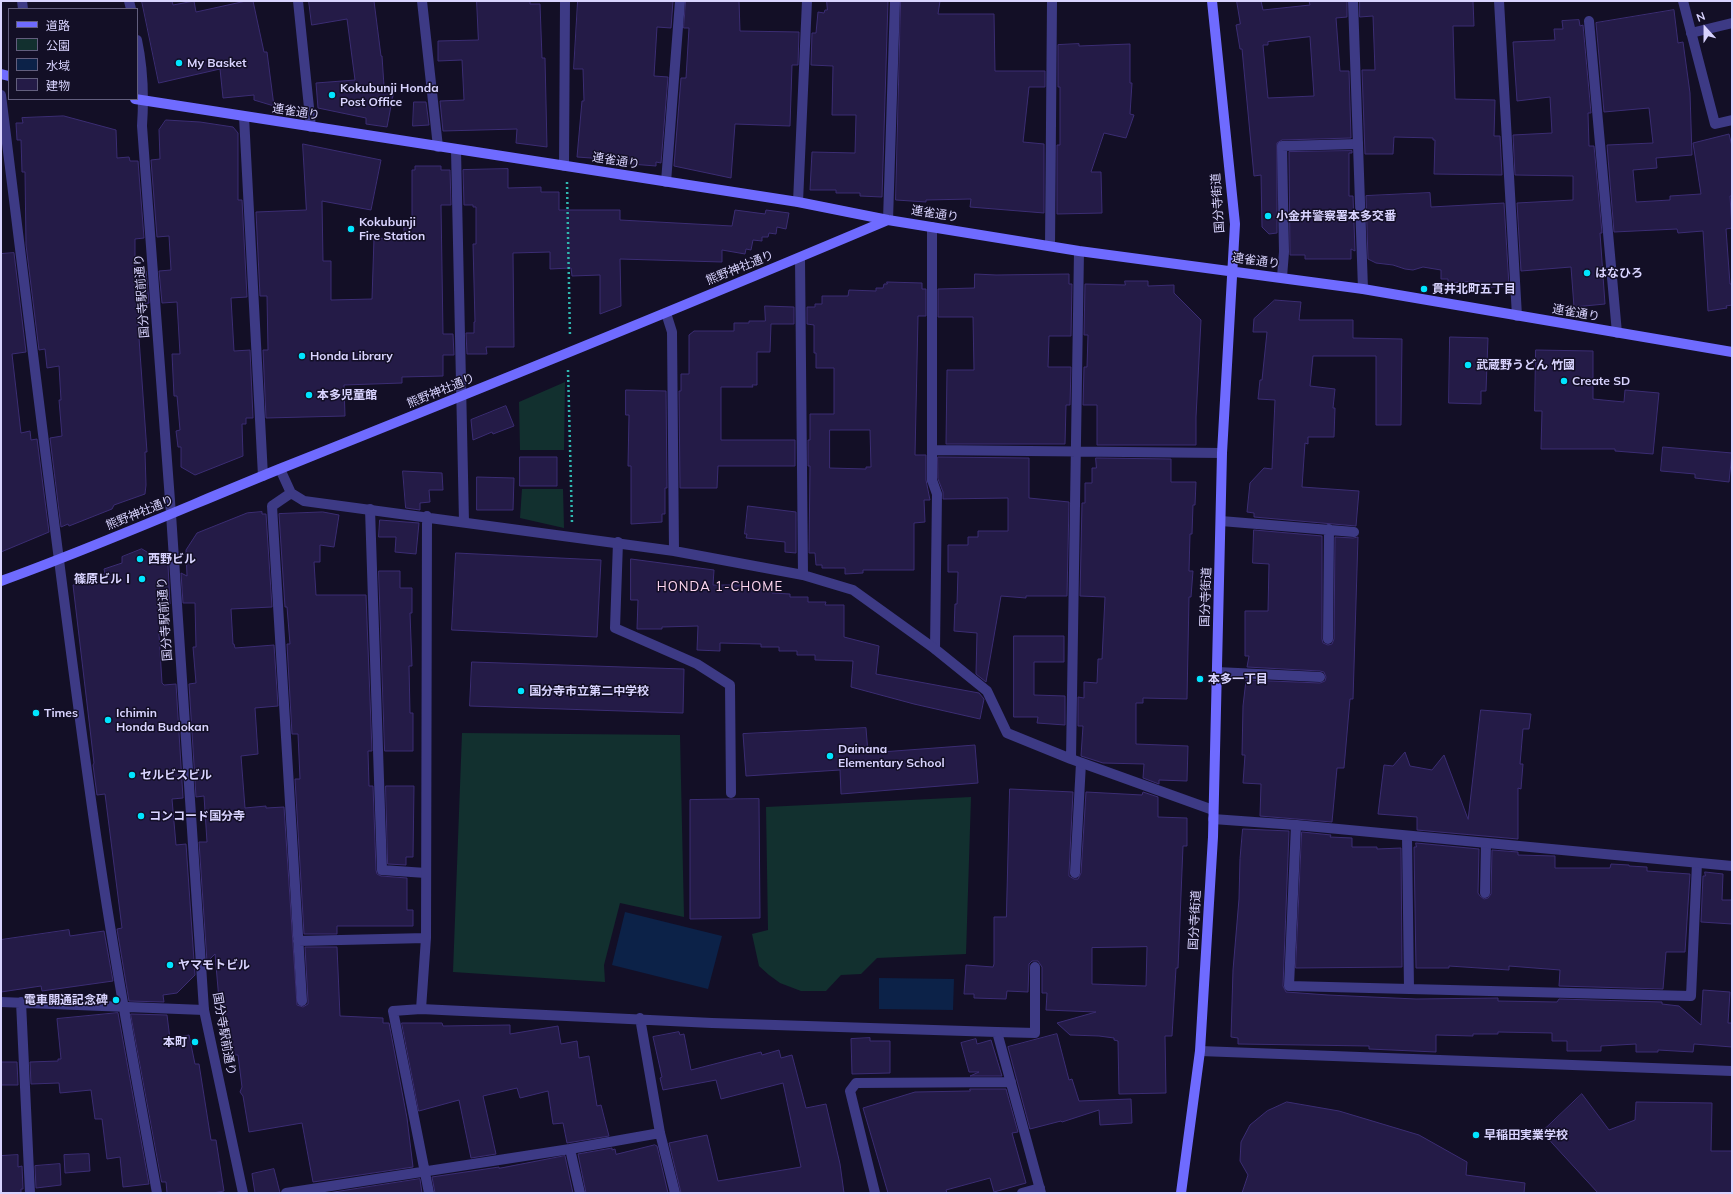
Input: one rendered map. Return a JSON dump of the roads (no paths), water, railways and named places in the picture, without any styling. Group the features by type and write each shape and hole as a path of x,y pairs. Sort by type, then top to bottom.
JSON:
{"main road":[{"name":"国分寺街道","path":"1181,1193 1200,1051 1213,815 1222,453 1235,224 1212,1"},
{"name":"連雀通り","path":"139,100 798,202 888,220 1079,251 1363,289 1732,352"},
{"name":"熊野神社通り","path":"1,581 59,560 280,469 462,397 800,258 888,220"}],"street":[{"path":"298,1 311,127"},
{"path":"422,1 438,147"},
{"path":"564,166 565,1"},
{"path":"666,182 680,1"},
{"path":"798,202 807,1"},
{"path":"888,220 896,1"},
{"path":"1050,246 1052,1"},
{"path":"1354,1 1363,289"},
{"path":"1499,1 1517,316"},
{"path":"1683,1 1715,124 1732,120"},
{"path":"1589,21 1617,333"},
{"path":"1691,33 1732,23"},
{"name":"国分寺駅前通り","path":"138,45 140,54 139,100 171,514 204,1010 242,1193"},
{"path":"1,95 59,560 93,816 124,1007 157,1193"},
{"path":"244,117 263,476"},
{"path":"1282,277 1284,252 1282,146 1358,144"},
{"path":"456,150 464,522"},
{"path":"932,227 932,480 937,494 935,649"},
{"path":"1076,874 1076,451 1079,251"},
{"path":"800,258 803,575"},
{"path":"666,313 672,332 674,551"},
{"path":"933,450 1222,453"},
{"path":"280,469 290,493 304,501 427,516 674,551 803,575 853,590 935,649 987,691 1007,733 1213,815 1407,836 1732,866"},
{"path":"290,493 272,506 302,1000"},
{"path":"370,509 382,870 426,873"},
{"path":"422,1009 426,938 427,516"},
{"path":"1221,521 1354,532"},
{"path":"1328,639 1329,529"},
{"path":"618,542 615,628 697,664 730,685 731,793"},
{"path":"1217,672 1320,677"},
{"path":"1296,825 1290,986 1692,996 1697,863"},
{"path":"1407,836 1409,989"},
{"path":"1485,893 1486,843"},
{"path":"298,941 426,938"},
{"path":"429,1193 393,1011 422,1009 640,1018 712,1023 1034,1033 1035,967"},
{"path":"1,1002 204,1010"},
{"path":"21,1002 30,1193"},
{"path":"640,1018 660,1133 675,1193"},
{"path":"997,1032 1040,1191 1022,1193"},
{"path":"1200,1051 1732,1071"},
{"path":"875,1193 850,1091 856,1083 1011,1082"},
{"path":"286,1193 570,1149 660,1133"},
{"path":"570,1149 580,1193"}],"water":[{"path":"625,912 722,936 708,989 612,965"},
{"path":"879,978 954,979 953,1010 879,1009"}],"place":[{"name":"My Basket","path":"179,63"},
{"name":"Kokubunji Honda Post Office","path":"332,95"},
{"name":"小金井警察署本多交番","path":"1268,216"},
{"name":"Kokubunji Fire Station","path":"351,229"},
{"name":"はなひろ","path":"1587,273"},
{"name":"貫井北町五丁目","path":"1424,289"},
{"name":"Honda Library","path":"302,356"},
{"name":"武蔵野うどん 竹國","path":"1468,365"},
{"name":"Create SD","path":"1564,381"},
{"name":"本多児童館","path":"309,395"},
{"name":"西野ビル","path":"140,559"},
{"name":"篠原ビルⅠ","path":"142,579"},
{"name":"本多一丁目","path":"1200,679"},
{"name":"国分寺市立第二中学校","path":"521,691"},
{"name":"Times","path":"36,713"},
{"name":"Ichimin Honda Budokan","path":"108,720"},
{"name":"Dainana Elementary School","path":"830,756"},
{"name":"セルビスビル","path":"132,775"},
{"name":"コンコード国分寺","path":"141,816"},
{"name":"ヤマモトビル","path":"170,965"},
{"name":"電車開通記念碑","path":"116,1000"},
{"name":"本町","path":"195,1042"},
{"name":"早稲田実業学校","path":"1476,1135"}],"district":[{"name":"HONDA 1-CHOME","path":"720,587"}]}
